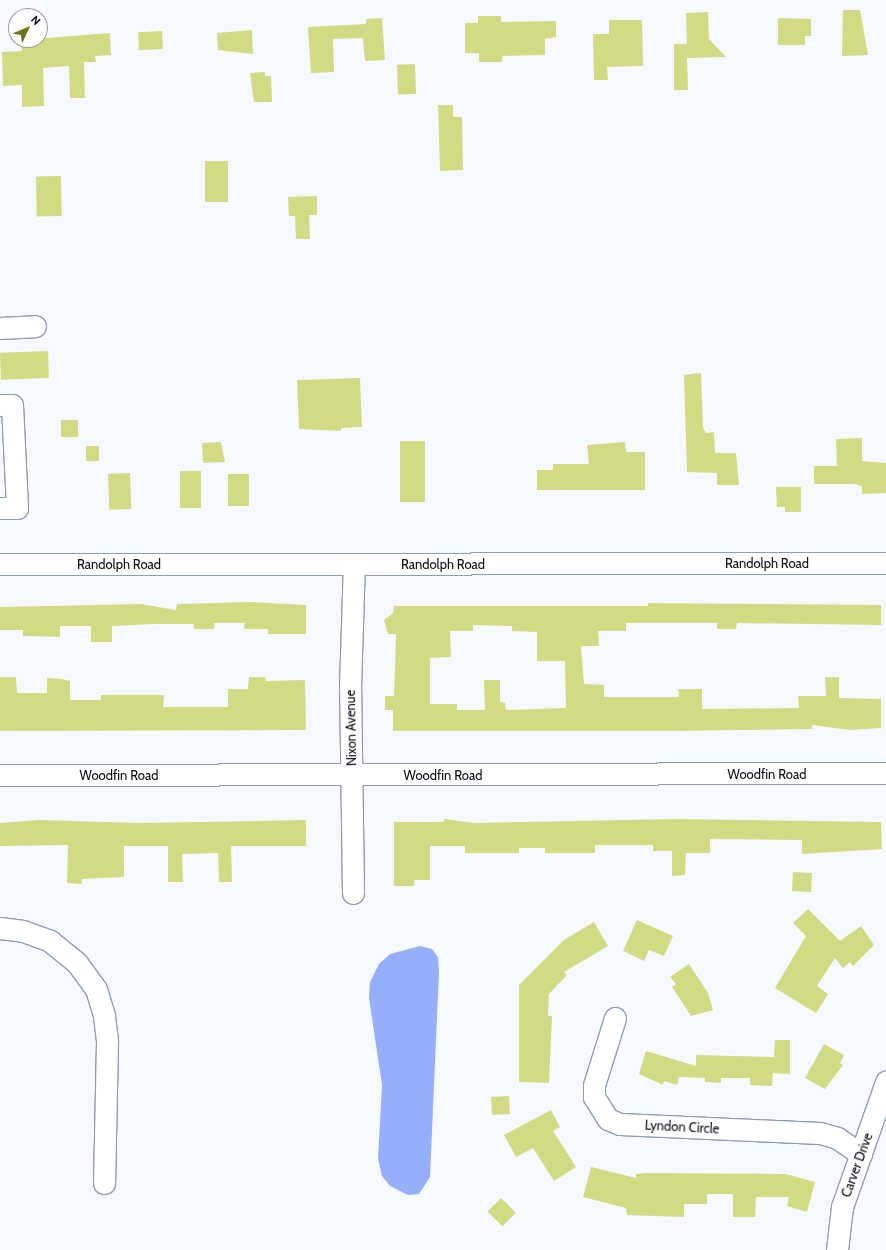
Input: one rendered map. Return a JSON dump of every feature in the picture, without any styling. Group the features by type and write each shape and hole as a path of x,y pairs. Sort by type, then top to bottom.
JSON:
{"street":[{"path":"0,328 35,326"},
{"path":"0,405 12,405 17,508 0,508"},
{"name":"Randolph Road","path":"0,564 886,563"},
{"name":"Nixon Avenue","path":"353,893 352,775 354,564"},
{"name":"Woodfin Road","path":"0,775 886,774"},
{"path":"0,928 23,931 50,941 77,963 96,989 104,1016 107,1042 104,1184"},
{"name":"Lyndon Circle","path":"615,1018 594,1085 597,1104 608,1119 620,1124 820,1133 837,1138 862,1154"},
{"name":"Carver Drive","path":"837,1250 842,1206 862,1154 886,1082"}],"water":[{"path":"420,946 432,949 438,957 439,972 430,1177 419,1194 408,1195 390,1186 382,1176 378,1158 382,1085 369,998 370,982 379,964 390,954"}],"building":[{"path":"843,10 860,10 868,55 842,56"},
{"path":"708,12 709,39 726,57 687,58 688,90 674,90 674,44 687,44 686,13"},
{"path":"478,16 501,16 501,22 556,21 556,37 545,39 545,55 502,56 502,62 479,62 479,53 465,53 465,23 478,23"},
{"path":"382,18 385,60 365,61 363,38 333,39 334,72 311,73 308,27 366,24 366,19"},
{"path":"778,18 811,19 811,36 805,36 805,45 778,45"},
{"path":"609,20 642,20 643,66 607,67 608,80 594,80 593,34 609,34"},
{"path":"252,30 253,54 218,50 217,33"},
{"path":"162,31 163,49 139,50 138,32"},
{"path":"110,33 111,55 95,56 96,62 84,62 85,98 70,98 69,66 43,68 44,106 22,107 22,85 3,86 2,52 22,51 22,48 48,48 48,38"},
{"path":"415,64 416,94 398,95 397,65"},
{"path":"265,72 265,76 271,76 272,102 254,102 250,73"},
{"path":"438,105 453,105 453,117 462,117 463,170 440,171"},
{"path":"205,161 228,161 228,202 205,202"},
{"path":"36,176 61,176 62,216 37,216"},
{"path":"317,196 317,215 309,215 310,239 296,239 295,216 289,216 288,197"},
{"path":"48,351 49,378 1,380 0,353"},
{"path":"701,373 703,428 706,433 714,432 715,453 736,453 739,485 717,485 717,473 687,472 684,375"},
{"path":"360,378 362,427 341,428 341,431 299,429 297,380"},
{"path":"61,420 78,420 78,437 61,437"},
{"path":"862,438 862,461 886,463 886,493 862,494 862,486 855,484 814,484 814,466 837,466 836,439"},
{"path":"400,441 425,441 425,502 400,502"},
{"path":"221,442 225,462 203,463 202,443"},
{"path":"625,442 626,452 645,452 645,490 537,490 537,470 553,470 553,464 589,464 587,445"},
{"path":"86,446 99,446 99,461 86,461"},
{"path":"180,471 201,471 201,508 180,508"},
{"path":"130,473 131,509 109,510 108,474"},
{"path":"228,474 249,474 249,506 228,506"},
{"path":"776,487 801,487 801,512 785,512 785,507 777,507"},
{"path":"250,602 306,605 306,634 268,634 268,629 244,629 245,623 214,623 214,629 194,629 194,624 154,624 112,626 112,642 91,642 91,626 60,626 60,637 23,636 23,630 0,630 0,607 141,604 176,610 177,604"},
{"path":"648,603 881,605 881,625 737,623 736,629 717,629 717,623 626,623 626,631 598,631 599,646 581,646 584,684 604,685 604,697 679,697 678,689 702,689 702,709 799,708 798,696 826,696 825,677 839,677 839,698 881,699 881,728 850,730 812,725 812,729 673,731 393,731 393,710 385,710 385,696 394,696 396,634 388,634 384,620 393,613 394,606 648,606","holes":["473,625 512,626 512,631 537,632 537,661 565,661 566,708 506,710 505,703 500,702 500,680 484,680 485,710 457,710 457,704 430,704 430,658 451,657 450,631 473,631"]},
{"path":"0,677 16,677 17,693 47,693 47,678 62,679 70,681 70,700 101,700 101,695 164,695 163,707 228,707 228,689 248,689 249,677 265,677 266,681 305,680 306,730 0,731"},
{"path":"444,819 474,823 676,819 881,822 882,849 802,854 802,840 710,839 710,853 686,853 685,875 672,876 672,851 653,851 653,845 595,845 595,853 545,853 545,848 519,848 519,853 465,853 465,846 430,846 430,880 414,880 414,886 394,886 394,822 444,822"},
{"path":"39,820 141,823 306,820 306,846 231,846 232,882 219,882 218,853 182,854 183,882 168,882 168,846 124,846 124,877 82,879 82,884 67,883 68,845 0,846 0,823"},
{"path":"793,872 812,873 811,892 792,891"},
{"path":"808,909 840,941 861,926 874,945 853,966 850,962 843,968 835,958 817,986 828,994 816,1013 775,988 806,936 793,923"},
{"path":"637,920 673,936 664,956 649,950 644,961 623,951"},
{"path":"594,922 608,946 564,972 567,975 549,994 548,1016 552,1016 549,1083 519,1082 519,985 564,940"},
{"path":"689,964 708,993 713,1010 691,1016 672,987 676,984 670,977"},
{"path":"775,1040 790,1040 790,1074 773,1073 772,1086 750,1085 750,1078 721,1078 721,1083 705,1082 705,1078 679,1077 677,1085 664,1081 663,1085 639,1074 646,1051 696,1066 696,1055 774,1057"},
{"path":"824,1044 844,1055 840,1063 843,1065 825,1089 805,1078"},
{"path":"509,1096 510,1114 492,1115 491,1097"},
{"path":"551,1110 560,1127 553,1131 576,1167 554,1181 533,1148 516,1157 504,1135"},
{"path":"591,1167 636,1178 636,1174 644,1173 786,1174 815,1182 807,1212 787,1206 789,1197 756,1197 755,1217 733,1217 733,1194 707,1194 707,1204 684,1204 684,1217 627,1215 626,1208 583,1197"},
{"path":"501,1198 516,1213 502,1226 488,1211"}]}
